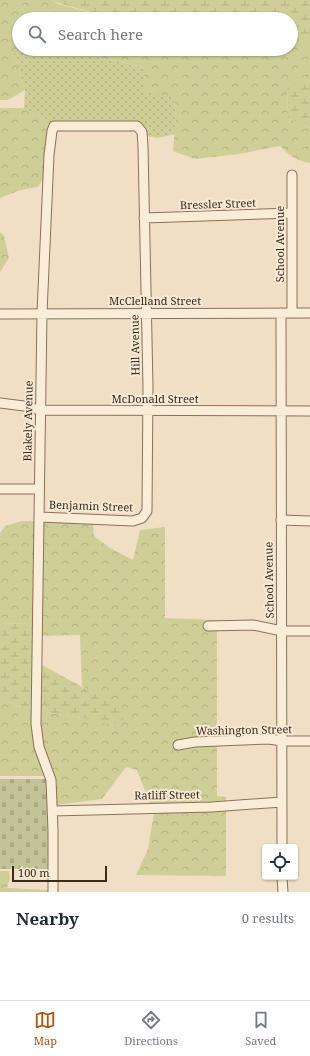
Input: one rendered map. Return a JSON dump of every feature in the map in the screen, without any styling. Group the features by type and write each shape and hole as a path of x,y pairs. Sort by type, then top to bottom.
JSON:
{"street":[{"name":"Blakely Avenue","path":"53,892 51,780 39,747 36,729 42,313 47,225 48,166 52,131 54,126 134,125 139,128 142,132 144,218"},
{"name":"School Avenue","path":"292,175 292,313"},
{"name":"Bressler Street","path":"144,218 292,213"},
{"name":"Hill Avenue","path":"142,518 148,508 148,411 144,218"},
{"name":"School Avenue","path":"281,313 282,844"},
{"name":"McClelland Street","path":"0,314 310,313"},
{"name":"McDonald Street","path":"0,403 40,410 310,411"},
{"name":"Benjamin Street","path":"0,489 39,489"},
{"name":"Benjamin Street","path":"39,517 133,521 142,518"},
{"path":"281,520 310,521"},
{"path":"208,626 253,626 282,631 310,631"},
{"name":"Washington Street","path":"178,745 195,742 269,739 282,741 310,740"},
{"name":"Ratliff Street","path":"52,811 212,806 282,802"},
{"path":"282,880 282,892"}],"green space":[{"path":"0,0 52,0 58,4 89,12 12,12 12,56 15,56 25,90 8,100 0,100"},
{"path":"52,0 310,0 310,43 298,43 298,12 91,12"},
{"path":"298,43 310,43 310,84 287,84 288,118 310,128 310,163 301,161 286,152 280,146 239,154 195,159 173,151 176,119 174,97 145,92 143,67 95,56 298,56"},
{"path":"15,56 95,56 143,67 174,96 176,119 175,134 158,138 146,136 142,125 48,130 48,121 24,108 25,90"},
{"path":"287,84 310,84 310,128 288,118"},
{"path":"0,108 25,108 48,121 48,131 45,176 38,187 21,190 0,198"},
{"path":"0,232 4,236 9,258 0,272"},
{"path":"22,521 35,521 34,634 32,624 0,623 0,533 5,526"},
{"path":"42,521 93,522 94,536 110,548 133,560 140,530 165,527 165,618 217,620 217,623 204,622 204,628 217,629 217,738 174,742 175,748 217,744 217,796 226,797 226,802 150,804 137,770 126,767 102,799 56,805 40,734 40,711 87,719 107,695 97,695 82,686 80,635 41,636"},
{"path":"0,623 33,624 33,709 0,699"},
{"path":"40,664 97,695 107,695 120,702 124,719 111,725 87,719 40,711"},
{"path":"0,699 33,709 46,776 0,776"},
{"path":"0,779 48,779 48,869 0,869"},
{"path":"226,809 226,876 136,875 148,849 154,813 153,811"},
{"path":"0,871 9,871 10,878 7,888 49,890 49,892 0,892"}]}
